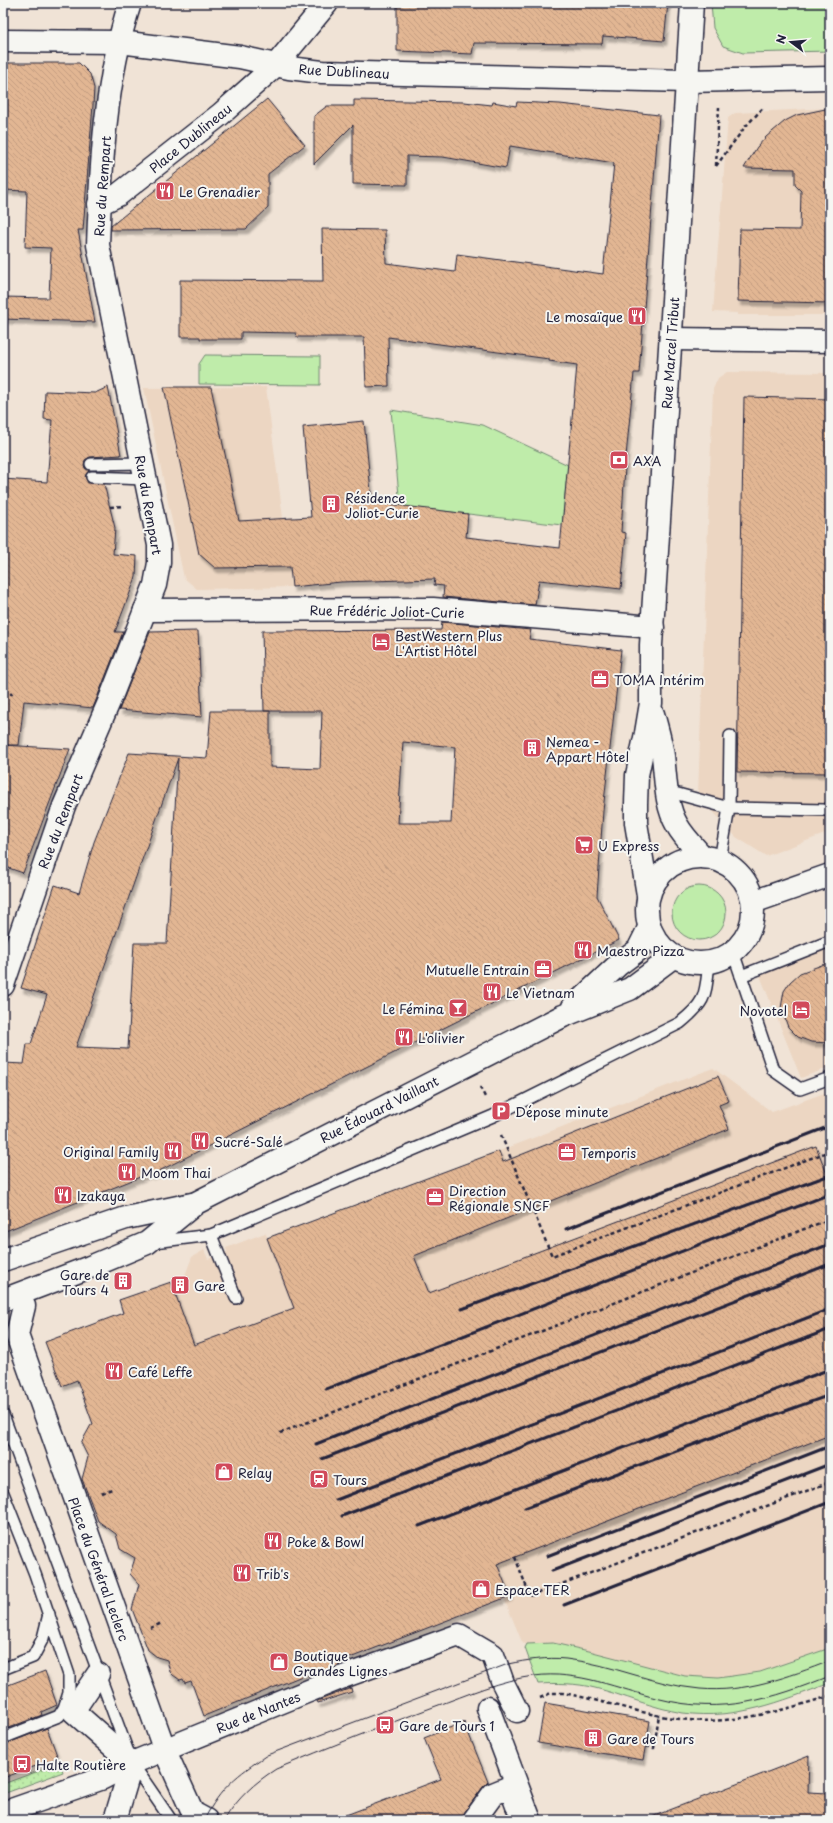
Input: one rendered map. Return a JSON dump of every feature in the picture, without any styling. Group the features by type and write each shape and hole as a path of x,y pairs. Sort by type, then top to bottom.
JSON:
{"street":[{"name":"Rue du Rempart","path":"3,985 64,806 155,585 159,563 159,545 98,245 99,204 109,95 115,58 130,3"},
{"name":"Place Dublineau","path":"99,204 118,195 215,119 276,65 327,3"},
{"name":"Rue Marcel Tribut","path":"648,894 636,823 637,775 651,703 651,645 692,3"},
{"name":"Rue Dublineau","path":"3,41 120,42 240,57 289,68 322,72 687,80 830,78"},
{"path":"671,339 830,341"},
{"name":"Rue Frédéric Joliot-Curie","path":"144,610 433,609 653,627"},
{"name":"Rue Marcel Tribut","path":"651,703 663,755 668,801 676,824 687,840 711,858"},
{"path":"683,858 711,858 736,870 748,885 753,902 752,921 745,938 733,952 722,959 697,963 685,961 673,957 663,949 649,928 646,911 648,894 656,880 667,867 683,858"},
{"path":"753,902 830,875"},
{"name":"Rue Édouard Vaillant","path":"563,1016 618,965 638,950 649,928"},
{"name":"Rue Édouard Vaillant","path":"3,1300 90,1267 147,1243 196,1203 563,1016 630,989 673,957"},
{"name":"Rue Édouard Vaillant","path":"3,1260 126,1218 196,1203"},
{"name":"Place du Général Leclerc","path":"24,1306 17,1335 165,1750 193,1813 206,1820"},
{"name":"Rue de Nantes","path":"132,1763 343,1677 458,1635 493,1655 503,1683 517,1711"},
{"path":"98,1674 71,1702 132,1763"},
{"path":"491,1716 530,1820"},
{"path":"3,1812 103,1778 132,1763"},
{"path":"115,1820 132,1763"},
{"path":"474,1820 493,1794 510,1787 522,1820"}],"lane":[{"path":"91,464 144,471"},
{"path":"92,477 144,471"},
{"path":"711,858 730,808 730,736"},
{"path":"667,791 730,808 825,810 830,808"},
{"path":"741,976 830,941"},
{"path":"733,952 773,1070 800,1089 830,1078"},
{"path":"147,1243 211,1235 493,1116 680,1023 696,1010 705,995 709,962"},
{"path":"211,1235 236,1298"},
{"path":"3,1415 132,1763 171,1820"},
{"path":"3,1493 49,1613 69,1675 71,1702 64,1708 59,1716 3,1738"},
{"path":"3,1669 33,1657 44,1638 49,1613"}],"path":[{"path":"722,80 716,166 746,127 766,105"},
{"path":"3,693 13,694"},
{"path":"500,1132 552,1256 830,1151"},
{"path":"280,1433 830,1219"},
{"path":"515,1557 530,1596 830,1482"},
{"path":"517,1711 544,1696 552,1693 563,1693 659,1715 689,1720 733,1720 776,1712 830,1696"},
{"path":"646,1746 654,1748 659,1715"}],"shaded area":[{"path":"830,108 830,315 738,315 738,313 713,312 728,118 735,113"},
{"path":"727,372 830,373 830,832 766,856 736,837 698,795 713,389 718,378"},
{"path":"266,387 292,587 197,589 184,578 144,388"},
{"path":"830,946 830,1067 801,1078 759,973"},
{"path":"713,1068 772,1112 830,1091 830,1648 760,1672 718,1678 685,1676 553,1643 524,1644 504,1598 242,1699 243,1701 204,1716 191,1681 185,1683 180,1677 173,1675 169,1669 171,1661 157,1657 151,1650 148,1650 133,1611 145,1587 132,1574 132,1567 136,1563 132,1552 120,1537 101,1519 98,1521 81,1478 85,1477 85,1466 91,1461 82,1442 87,1434 91,1433 88,1427 93,1424 77,1380 62,1386 45,1342 188,1288 184,1278 192,1257 204,1250 208,1259 227,1252 226,1248 265,1233 268,1238 523,1142"}],"green space":[{"path":"711,3 825,3 830,5 830,51 743,53 723,46 713,28"},
{"path":"205,355 320,356 320,385 199,384 199,364"},
{"path":"391,410 483,425 568,465 562,525 400,506"},
{"path":"694,886 704,886 714,890 722,898 726,908 726,918 722,928 714,936 704,940 694,940 684,936 676,928 672,918 672,908 676,898 684,890"},
{"path":"553,1643 685,1676 718,1678 760,1672 830,1648 830,1683 776,1703 740,1712 722,1714 683,1713 660,1708 588,1686 538,1684 525,1648 527,1644"},
{"path":"60,1763 63,1772 3,1794 3,1784"}],"building":[{"path":"397,3 668,3 664,41 603,36 602,44 474,43 472,54 397,51"},
{"path":"3,63 79,63 90,74 94,88 93,105 83,230 78,230 95,322 3,319 3,297 49,298 51,248 25,247 27,191 3,190"},
{"path":"267,99 305,145 268,174 268,208 246,229 111,230 111,226"},
{"path":"354,100 464,102 492,105 493,102 516,106 517,102 560,104 659,115 639,373 634,373 625,467 621,532 626,533 621,589 539,580 535,605 443,597 444,586 434,585 435,579 341,582 292,587 290,567 215,568 199,554 164,387 211,387 239,521 311,517 303,427 364,421 372,502 468,514 466,537 560,548 577,365 549,361 549,359 388,337 389,386 366,387 364,337 297,337 296,333 241,332 241,339 200,339 200,337 180,337 180,280 323,281 322,229 385,230 386,263 455,272 457,254 603,274 614,163 510,146 506,168 443,157 407,156 407,185 353,184 353,125 314,164 314,116 327,106 354,106"},
{"path":"830,108 830,303 738,301 740,229 800,230 801,191 795,185 795,169 744,168 757,147 766,137 785,121 797,115"},
{"path":"108,387 121,455 90,457 85,460 84,465 89,471 85,476 88,483 104,484 115,528 113,554 137,556 136,577 115,632 123,632 93,708 24,701 19,745 3,745 3,479 47,482 52,420 44,419 45,391 95,393"},
{"path":"744,397 830,399 830,773 737,772"},
{"path":"442,622 531,630 529,639 621,650 603,811 597,896 619,940 151,1175 150,1173 3,1232 3,1063 24,1064 27,1044 31,1044 47,995 21,988 55,885 79,893 94,842 129,753 207,758 211,711 264,711 262,631 441,630","holes":["270,711 322,711 320,769 270,767","403,742 455,747 451,823 398,823","178,758 167,943 134,943 128,1049 76,1047"]},
{"path":"198,631 202,717 119,710 150,632"},
{"path":"3,745 70,749 23,873 3,866"},
{"path":"830,962 830,1043 811,1042 798,1037 788,1027 781,1008 784,991 790,982 800,973"},
{"path":"718,1076 729,1101 719,1105 729,1129 414,1256 429,1293 816,1146 830,1182 830,1435 497,1564 510,1596 342,1661 343,1664 309,1677 307,1674 204,1716 191,1681 185,1683 183,1679 180,1680 173,1675 170,1672 167,1660 157,1657 148,1650 132,1609 139,1584 130,1574 135,1558 120,1549 116,1534 98,1521 82,1479 88,1457 81,1443 93,1424 77,1380 62,1386 45,1342 123,1313 119,1300 171,1282 194,1345 294,1308 267,1238 499,1151 503,1162"},
{"path":"45,1671 57,1705 41,1712 42,1715 3,1730 3,1687"},
{"path":"351,1688 352,1692 318,1703 317,1701"},
{"name":"Gare de Tours","path":"545,1703 650,1721 643,1760 538,1743"},
{"path":"464,1722 488,1782 464,1813 462,1820 339,1820 338,1818 441,1779 424,1738"},
{"path":"47,1728 58,1758 3,1778 3,1745"},
{"path":"809,1756 808,1792 829,1793 828,1820 650,1820 649,1818"}],"tram line":[{"path":"204,1820 223,1790 238,1776 267,1755 508,1664 537,1659 566,1659 600,1665 683,1687 717,1690 750,1686 782,1678 830,1661"},
{"path":"224,1820 247,1792 276,1769 484,1688 521,1678 550,1675 582,1678 683,1704 726,1705 767,1698 788,1692 830,1676"}],"railway":[{"path":"566,1229 830,1126"},
{"path":"462,1309 830,1175"},
{"path":"326,1389 830,1194"},
{"path":"316,1444 830,1244"},
{"path":"322,1459 830,1264"},
{"path":"336,1500 830,1309"},
{"path":"342,1516 830,1329"},
{"path":"419,1526 830,1369"},
{"path":"525,1508 830,1395"},
{"path":"547,1556 830,1446"},
{"path":"552,1571 830,1464"},
{"path":"564,1605 830,1502"}],"place":[{"name":"Le Grenadier","path":"165,191"},
{"name":"Le mosaïque","path":"637,316"},
{"name":"AXA","path":"619,460"},
{"name":"Résidence Joliot-Curie","path":"331,504"},
{"name":"BestWestern Plus L'Artist Hôtel","path":"381,642"},
{"name":"TOMA Intérim","path":"600,679"},
{"name":"Nemea - Appart Hôtel","path":"532,748"},
{"name":"U Express","path":"584,845"},
{"name":"Maestro Pizza","path":"583,950"},
{"name":"Mutuelle Entrain","path":"543,969"},
{"name":"Le Vietnam","path":"492,992"},
{"name":"Le Fémina","path":"458,1008"},
{"name":"Novotel","path":"801,1010"},
{"name":"L'olivier","path":"404,1037"},
{"name":"Dépose minute","path":"501,1111"},
{"name":"Sucré-Salé","path":"200,1141"},
{"name":"Original Family","path":"173,1151"},
{"name":"Temporis","path":"567,1152"},
{"name":"Moom Thai","path":"127,1172"},
{"name":"Izakaya","path":"63,1195"},
{"name":"Direction Régionale SNCF","path":"435,1197"},
{"name":"Gare de Tours 4","path":"123,1281"},
{"name":"Gare","path":"180,1285"},
{"name":"Café Leffe","path":"114,1371"},
{"name":"Relay","path":"224,1472"},
{"name":"Tours","path":"319,1479"},
{"name":"Poke & Bowl","path":"273,1541"},
{"name":"Trib's","path":"242,1573"},
{"name":"Espace TER","path":"481,1589"},
{"name":"Boutique Grandes Lignes","path":"279,1662"},
{"name":"Gare de Tours 1","path":"385,1725"},
{"name":"Gare de Tours","path":"593,1738"},
{"name":"Halte Routière","path":"22,1764"}]}
